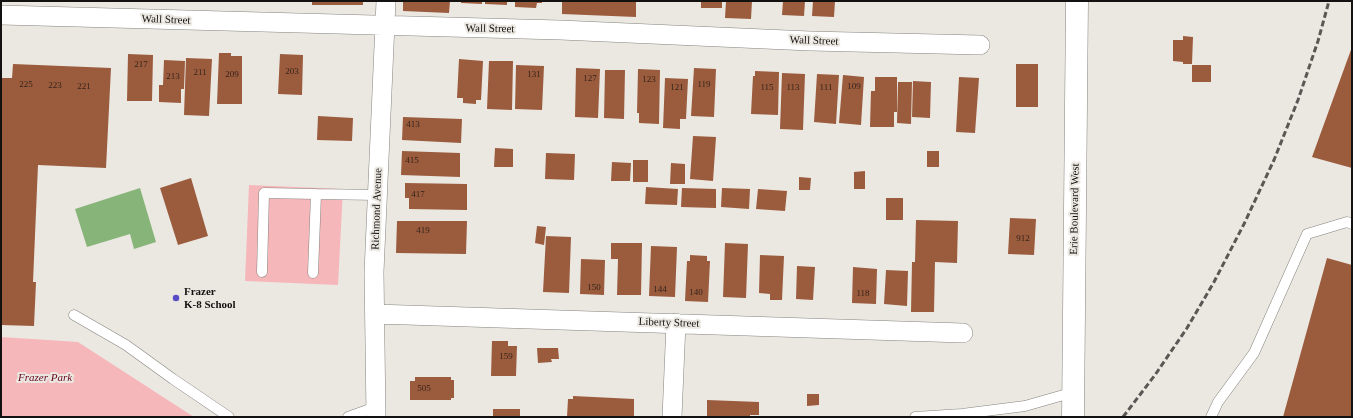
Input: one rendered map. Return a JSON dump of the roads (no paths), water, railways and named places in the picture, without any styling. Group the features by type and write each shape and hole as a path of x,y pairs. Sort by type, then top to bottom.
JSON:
{"main road":[{"name":"Erie Boulevard West","path":"1073,417 1077,1"}],"street":[{"name":"Richmond Avenue","path":"376,412 374,272 386,1"},
{"name":"Wall Street","path":"1,15 385,27 560,30 810,41 980,45"},
{"name":"Liberty Street","path":"375,314 963,332"},
{"path":"672,417 676,323"}],"lane":[{"path":"262,272 264,193 377,195"},
{"path":"313,273 316,194"},
{"path":"1211,417 1218,402 1254,352 1307,234 1347,222 1352,224"},
{"path":"74,315 126,345 173,380 229,417"},
{"path":"915,417 962,414 1025,406 1074,392"},
{"path":"348,417 376,412"}],"railway":[{"path":"1123,417 1155,375 1187,328 1214,282 1244,224 1274,160 1298,100 1318,41 1329,1"}],"place":[{"name":"Frazer K-8 School","path":"176,298"}],"park label":[{"name":"Frazer Park","path":"45,378"}]}
